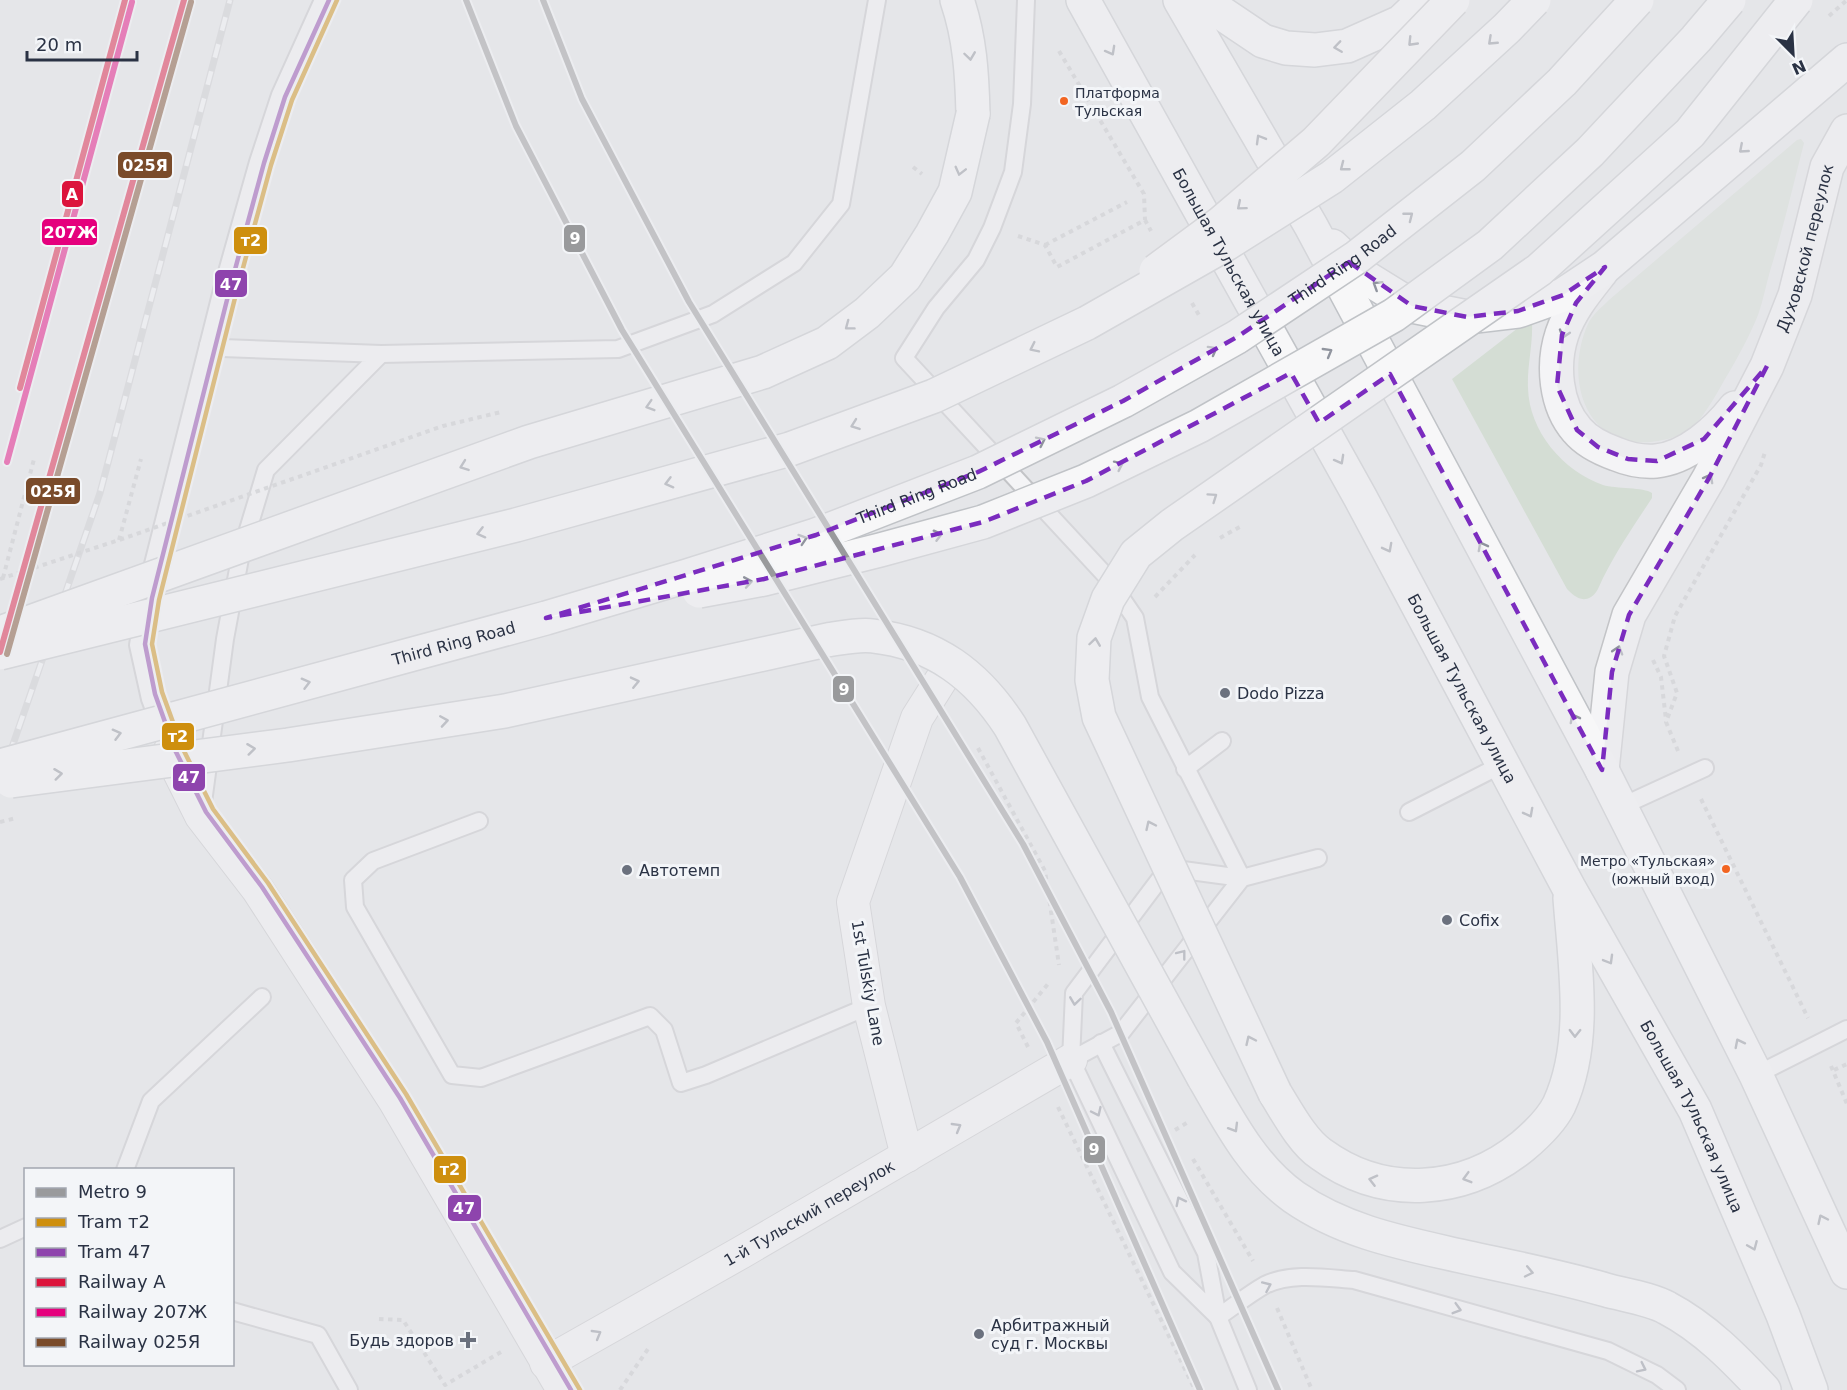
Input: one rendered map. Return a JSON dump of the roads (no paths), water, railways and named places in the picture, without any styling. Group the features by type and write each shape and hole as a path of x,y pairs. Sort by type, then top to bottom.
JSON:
{"main road":[{"path":"0,633 530,442 763,372 827,342 867,313 905,277 955,192 973,114 971,63 965,25 957,0"},
{"name":"Большая Тульская улица","path":"1083,0 1360,496 1570,890 1695,1110 1783,1315 1811,1390"},
{"path":"1180,0 1311,226 1602,770 1756,1075 1847,1272"},
{"path":"1202,0 1263,41 1286,48 1315,50 1347,46 1401,22 1424,0"},
{"path":"1087,322 1221,223 1316,142 1453,0"},
{"path":"0,653 516,525 790,449 934,396 1087,322 1227,244 1332,177 1423,105 1534,0"},
{"name":"Third Ring Road","path":"0,766 546,618 816,535 978,472 1123,401 1237,337 1357,257 1473,166 1562,82 1638,0"},
{"path":"546,618 764,579 982,522 1086,482 1198,426 1394,315 1490,245 1590,152 1696,39 1729,0"},
{"path":"1570,890 1576,988 1575,1057 1558,1106 1538,1133 1492,1168 1470,1178 1431,1186 1394,1185 1354,1175 1319,1153 1295,1125 1275,1093 1099,717 1092,680 1094,638 1108,599 1136,554 1172,525 1539,270 1690,133 1796,0"},
{"path":"1311,226 1365,277 1412,306 1467,317 1518,311 1563,295 1605,267 1847,60"},
{"path":"0,782 288,745 505,711 827,640 871,635 911,643 951,663 973,679 994,701 1245,1148 1294,1197 1352,1228 1376,1236 1574,1281 1666,1307 1703,1332 1739,1363 1764,1390"}],"street":[{"name":"Духовской переулок","path":"1767,366 1795,295 1827,167 1847,131"},
{"path":"1605,267 1576,303 1562,335 1557,363 1557,386 1563,407 1577,430 1598,447 1628,459 1657,461 1682,453 1704,439 1729,416 1767,366"},
{"path":"1602,770 1612,672 1629,615 1709,478 1767,366"},
{"name":"1st Tulskiy Lane","path":"907,1156 869,1006 853,902 917,718 941,680"},
{"path":"169,752 201,816 258,890 394,1100 562,1390"},
{"name":"1-й Тульский переулок","path":"546,1363 1071,1060"}],"lane":[{"path":"169,752 150,699 138,645 146,593 208,345 258,162 280,95 323,0"},
{"path":"208,345 222,348 381,354 618,349 713,314 794,263 841,204 877,0"},
{"path":"1026,0 1022,104 1013,171 992,228 976,260 936,308 904,358 1107,577 1135,618 1150,697 1242,878"},
{"path":"201,816 225,639 241,553 266,470 381,354"},
{"path":"1185,769 1222,741"},
{"path":"1409,812 1503,764"},
{"path":"1620,807 1697,771"},
{"path":"479,821 373,861 353,880 355,907 453,1075 481,1078 650,1016 664,1030 681,1083 706,1075 869,1006"},
{"path":"1218,1317 1172,1272 1071,1060 1074,993 1168,868 1242,878 1318,858"},
{"path":"1071,1060 1121,1033 1242,878"},
{"path":"126,1168 151,1101 262,997"},
{"path":"1756,1075 1847,1029"},
{"path":"1101,1043 1206,1253 1218,1317 1248,1390"},
{"path":"0,1239 24,1228"},
{"path":"1218,1317 1266,1284 1312,1277 1354,1280 1608,1351 1657,1376 1677,1390"},
{"path":"234,1312 318,1335 349,1390"}],"railway":[{"path":"0,782 100,493 230,0"}],"metro line":[{"name":"9","path":"466,0 516,126 622,330 960,877 1047,1042 1200,1390"},
{"name":"9","path":"543,0 582,99 689,302 1023,844 1111,1012 1278,1390"}],"tram line":[{"name":"47","path":"329,0 285,97 264,163 152,598 145,644 155,694 175,750 206,812 262,887 400,1098 571,1390"},
{"name":"т2","path":"337,0 292,100 271,165 159,600 152,644 162,692 182,747 213,809 268,883 406,1094 580,1390"}],"rail line":[{"name":"A","path":"20,388 125,0"},
{"name":"A","path":"0,652 184,0"},
{"name":"207Ж","path":"7,462 132,2"},
{"name":"025Я","path":"7,654 191,2"}],"place":[{"name":"Платформа Тульская","path":"1064,101"},
{"name":"Dodo Pizza","path":"1225,693"},
{"name":"Метро «Тульская» (южный вход)","path":"1726,869"},
{"name":"Автотемп","path":"627,870"},
{"name":"Cofix","path":"1447,920"},
{"name":"Арбитражный суд г. Москвы","path":"979,1334"},
{"name":"Будь здоров","path":"468,1340"}]}
